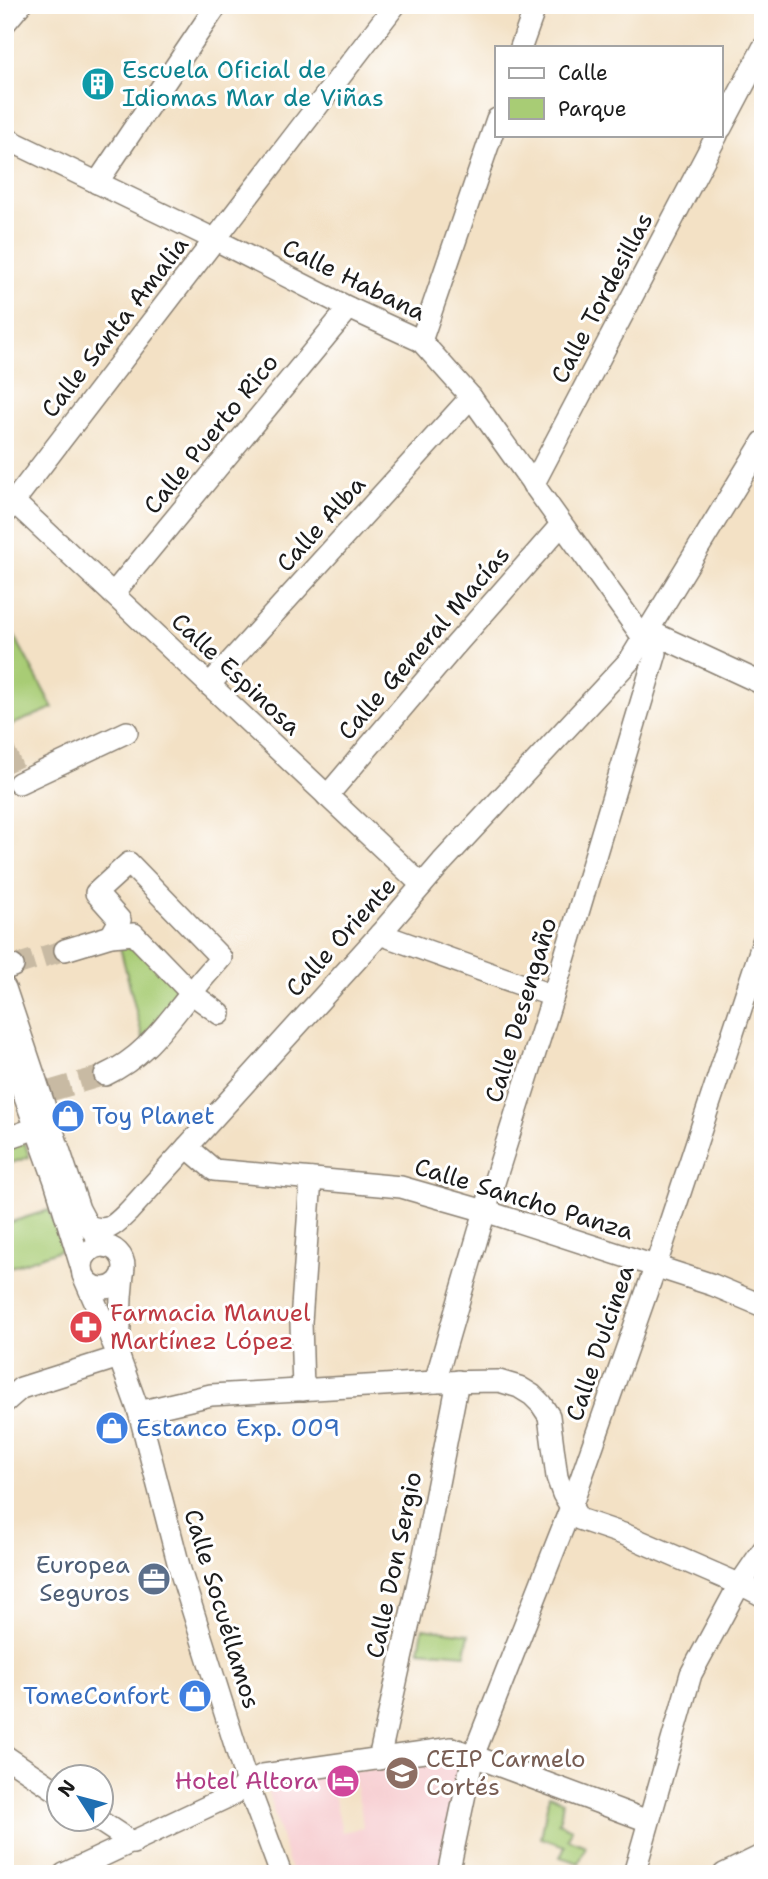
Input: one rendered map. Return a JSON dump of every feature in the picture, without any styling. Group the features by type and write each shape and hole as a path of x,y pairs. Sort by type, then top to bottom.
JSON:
{"street":[{"path":"5,23 20,5"},
{"path":"97,183 217,5"},
{"name":"Calle Santa Amalia","path":"9,508 395,5"},
{"path":"521,46 536,5"},
{"path":"722,126 763,48"},
{"path":"421,341 495,125"},
{"name":"Calle Tordesillas","path":"533,485 717,136"},
{"name":"Calle Habana","path":"5,138 421,341 471,397 650,648"},
{"name":"Calle Puerto Rico","path":"113,594 349,308"},
{"name":"Calle Alba","path":"209,685 471,397"},
{"name":"Calle Oriente","path":"88,1226 107,1229 129,1212 422,885 630,660 650,648 756,472 763,442"},
{"name":"Calle Espinosa","path":"9,508 113,594 422,885"},
{"name":"Calle General Macías","path":"327,796 561,525"},
{"path":"650,648 763,684"},
{"name":"Calle Desengaño","path":"435,1382 485,1211 553,996 650,648"},
{"path":"19,783 127,732"},
{"path":"105,1075 138,1056 156,1038 222,958 129,863 96,893 120,920 111,936"},
{"path":"65,950 111,936 134,934 191,993 219,1014"},
{"path":"380,934 553,996"},
{"name":"Calle Dulcinea","path":"448,1874 473,1756 571,1507 655,1268 763,942"},
{"path":"5,988 46,1092 79,1209 88,1226 107,1247"},
{"name":"Calle Socuéllamos","path":"5,1042 83,1272 139,1412 180,1570 247,1783 281,1874"},
{"path":"5,1139 36,1128"},
{"name":"Calle Sancho Panza","path":"187,1147 214,1170 401,1187 485,1211 713,1285 763,1306"},
{"path":"303,1390 301,1322 311,1179"},
{"path":"123,1270 119,1253 107,1247 100,1246 89,1251 82,1262 83,1272 92,1285 103,1288 115,1284 123,1270 129,1212"},
{"name":"Calle Socuéllamos","path":"119,1357 123,1270"},
{"path":"5,1402 21,1388 119,1357"},
{"name":"Calle Don Sergio","path":"379,1759 424,1555 458,1381"},
{"path":"139,1412 211,1395 435,1382 499,1381 533,1395 549,1416 557,1477 563,1494 579,1519 626,1535 763,1597"},
{"path":"634,1874 691,1674 739,1584 763,1550"},
{"path":"64,1874 234,1794 263,1775 452,1748 648,1821"},
{"path":"5,1756 46,1784"},
{"path":"116,1832 132,1843"},
{"path":"724,1874 763,1855"}],"shaded area":[{"path":"448,1758 461,1763 439,1874 292,1874 266,1785 330,1775 342,1832 363,1828 352,1772"}],"green space":[{"path":"5,618 53,708 9,726 5,714"},
{"path":"120,947 143,955 175,984 176,997 143,1039"},
{"path":"25,1143 29,1157 5,1165 5,1150"},
{"path":"49,1210 63,1249 5,1269 5,1224"},
{"path":"423,1628 469,1634 465,1654 419,1650"},
{"path":"549,1795 563,1801 558,1823 572,1829 568,1839 586,1846 579,1863 560,1857 565,1846 541,1838"}],"tunnel":[{"path":"5,751 19,783"},
{"path":"13,966 65,950"},
{"path":"50,1091 105,1075"}],"place":[{"name":"Escuela Oficial de Idiomas Mar de Viñas","path":"98,84"},
{"name":"Toy Planet","path":"68,1116"},
{"name":"Farmacia Manuel Martínez López","path":"86,1327"},
{"name":"Estanco Exp. 009","path":"112,1428"},
{"name":"Europea Seguros","path":"154,1579"},
{"name":"TomeConfort","path":"195,1696"},
{"name":"CEIP Carmelo Cortés","path":"402,1773"},
{"name":"Hotel Altora","path":"343,1781"}]}
